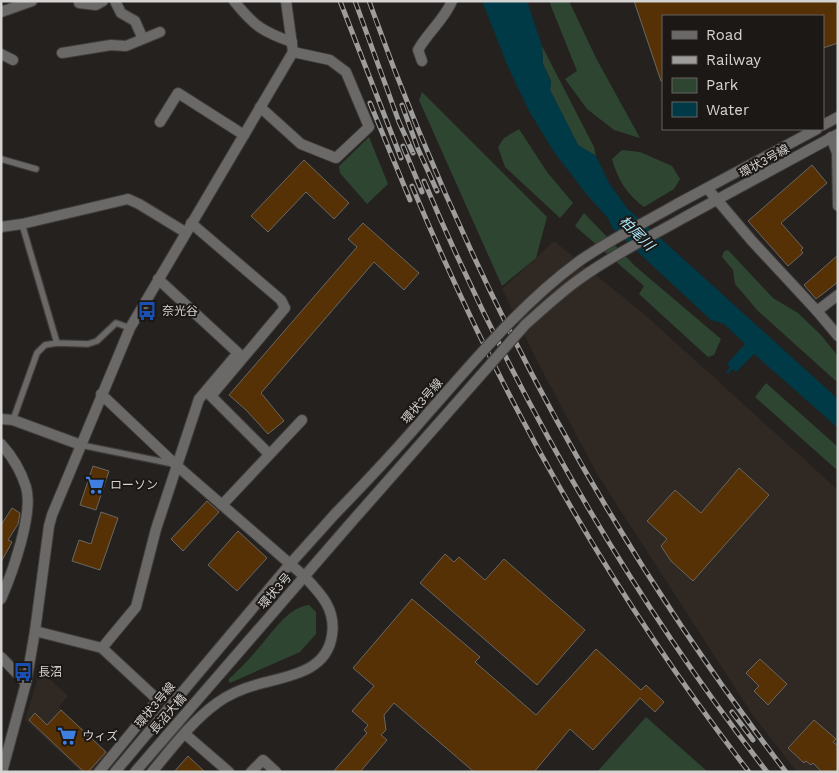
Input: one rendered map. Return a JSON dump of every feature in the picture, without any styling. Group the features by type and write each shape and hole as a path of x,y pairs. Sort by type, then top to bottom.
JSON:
{"street":[{"path":"1,12 32,1"},
{"path":"79,3 96,5 104,1"},
{"path":"115,1 122,13 135,21 143,39"},
{"path":"234,1 251,21 269,34 293,47 330,60 346,72 369,127 336,158 301,144 260,107"},
{"path":"2,772 26,683 49,526 130,328 260,107 293,47 286,1"},
{"path":"422,62 418,50 426,37 440,22 452,1"},
{"path":"62,53 111,45 126,46 160,32"},
{"path":"1,54 12,60"},
{"path":"160,122 178,93 244,134"},
{"path":"824,124 838,117"},
{"name":"環状3号線","path":"115,772 290,564 394,452 473,362 531,302 578,262 608,242 814,130"},
{"path":"835,136 838,206"},
{"name":"環状3号線","path":"348,526 496,357 532,319 581,278 608,260 684,217 835,136"},
{"path":"707,188 838,336"},
{"path":"1,227 22,224 128,199 188,228 281,300 285,308 211,396 269,454"},
{"path":"102,648 136,606 156,529 199,399 238,352 158,279"},
{"path":"817,311 838,295"},
{"path":"102,394 176,465 304,576 323,596 332,616 332,638 324,655 309,669 296,675 258,684 231,695 205,713 152,772"},
{"path":"1,419 13,420 81,444"},
{"path":"222,504 302,420"},
{"path":"1,444 15,462 27,489 28,515 9,581 1,599"},
{"name":"環状3号","path":"221,672 348,526"},
{"path":"35,631 102,648 158,700 99,772"},
{"path":"1,657 26,683"},
{"name":"長沼大橋","path":"135,772 221,672"},
{"path":"185,734 230,772"},
{"path":"251,772 263,760 276,772"}],"lane":[{"path":"1,159 36,169"},
{"path":"22,224 57,343"},
{"path":"13,420 37,353 45,345 57,343 88,344 97,341 116,323 130,328"},
{"path":"81,444 176,465"}],"shaded area":[{"path":"554,241 644,314 838,490 838,772 797,772 752,714 597,474 535,357 502,289"},
{"name":"ウィズ","path":"40,670 68,696 59,707 108,753 91,772 81,772 25,720"}],"green space":[{"path":"549,1 569,1 596,58 640,138 614,130 587,109 565,79 577,71"},
{"path":"542,46 594,147 596,156 578,145 550,90 551,81 543,64"},
{"path":"422,92 547,217 536,258 502,286 419,100"},
{"path":"519,129 547,172 573,203 560,218 505,167 498,147 504,138"},
{"path":"369,137 388,184 367,204 340,173 339,166"},
{"path":"622,150 640,152 672,166 680,179 674,189 644,207 628,192 617,173 612,159"},
{"path":"584,213 635,266 721,339 714,355 708,357 639,294 644,286 575,226"},
{"path":"728,250 773,298 798,313 820,334 838,356 838,383 758,311 735,284 733,270 722,257 724,251"},
{"path":"766,383 838,447 838,471 755,397"},
{"path":"309,605 316,612 316,634 300,652 230,683 228,680 250,658 286,616 301,607"},
{"path":"646,717 708,772 597,772"}],"water":[{"name":"柏尾川","path":"482,1 527,1 542,46 543,64 551,82 550,90 578,145 596,156 609,183 627,208 838,399 838,428 754,354 736,372 727,364 745,344 724,324 711,320 613,229 608,218 587,195 554,152 529,111 508,67"}],"building":[{"path":"634,1 838,1 838,43 824,48 824,15 662,15 661,81"},
{"path":"304,160 349,203 334,219 306,192 268,232 251,216"},
{"path":"812,165 827,183 781,223 803,248 801,250 803,253 788,266 748,221"},
{"path":"363,223 419,273 404,290 374,262 261,393 284,421 268,434 229,395 357,247 348,239"},
{"path":"838,255 838,282 816,299 804,285"},
{"path":"93,466 109,471 96,510 80,505"},
{"path":"739,468 769,495 693,581 671,561 661,546 667,539 647,521 675,490 701,513"},
{"path":"207,501 219,512 183,551 171,539"},
{"path":"12,508 20,513 18,524 8,540 12,542 1,562 1,525"},
{"path":"101,512 118,518 100,570 72,561 79,540 91,544"},
{"path":"238,531 267,558 237,591 208,565"},
{"path":"445,554 454,562 459,557 485,580 504,559 585,630 537,685 420,583"},
{"path":"412,599 480,657 475,662 536,715 596,649 641,690 646,685 664,702 655,712 640,698 593,750 570,729 534,772 474,772 394,703 384,715 386,730 381,735 387,740 360,772 333,772 367,733 364,730 368,725 352,711 374,686 353,668"},
{"path":"760,659 787,684 768,705 754,691 759,686 746,673"},
{"path":"61,710 106,752 88,772 84,772 29,720 35,713 47,725"},
{"path":"814,720 836,739 833,742 838,746 838,772 822,772 813,763 811,765 806,761 804,763 788,748"},
{"path":"188,756 205,772 174,772"}],"waterway":[{"path":"728,372 734,365"}],"railway":[{"path":"340,1 401,158"},
{"path":"355,1 399,122 413,153"},
{"path":"369,1 408,104 451,206 497,305 548,403 602,499 659,592 721,683 786,772"},
{"path":"370,103 410,200"},
{"path":"402,105 418,149 437,191"},
{"path":"403,146 422,192"},
{"path":"424,181 495,336 576,487 620,561 667,633 767,772"},
{"path":"412,186 482,340 520,416 561,490 650,635 698,704 749,772"},
{"path":"732,712 753,740"}],"place":[{"name":"奈光谷","path":"147,311"},
{"name":"ローソン","path":"95,485"},
{"name":"長沼","path":"23,672"},
{"name":"ウィズ","path":"67,736"}]}
